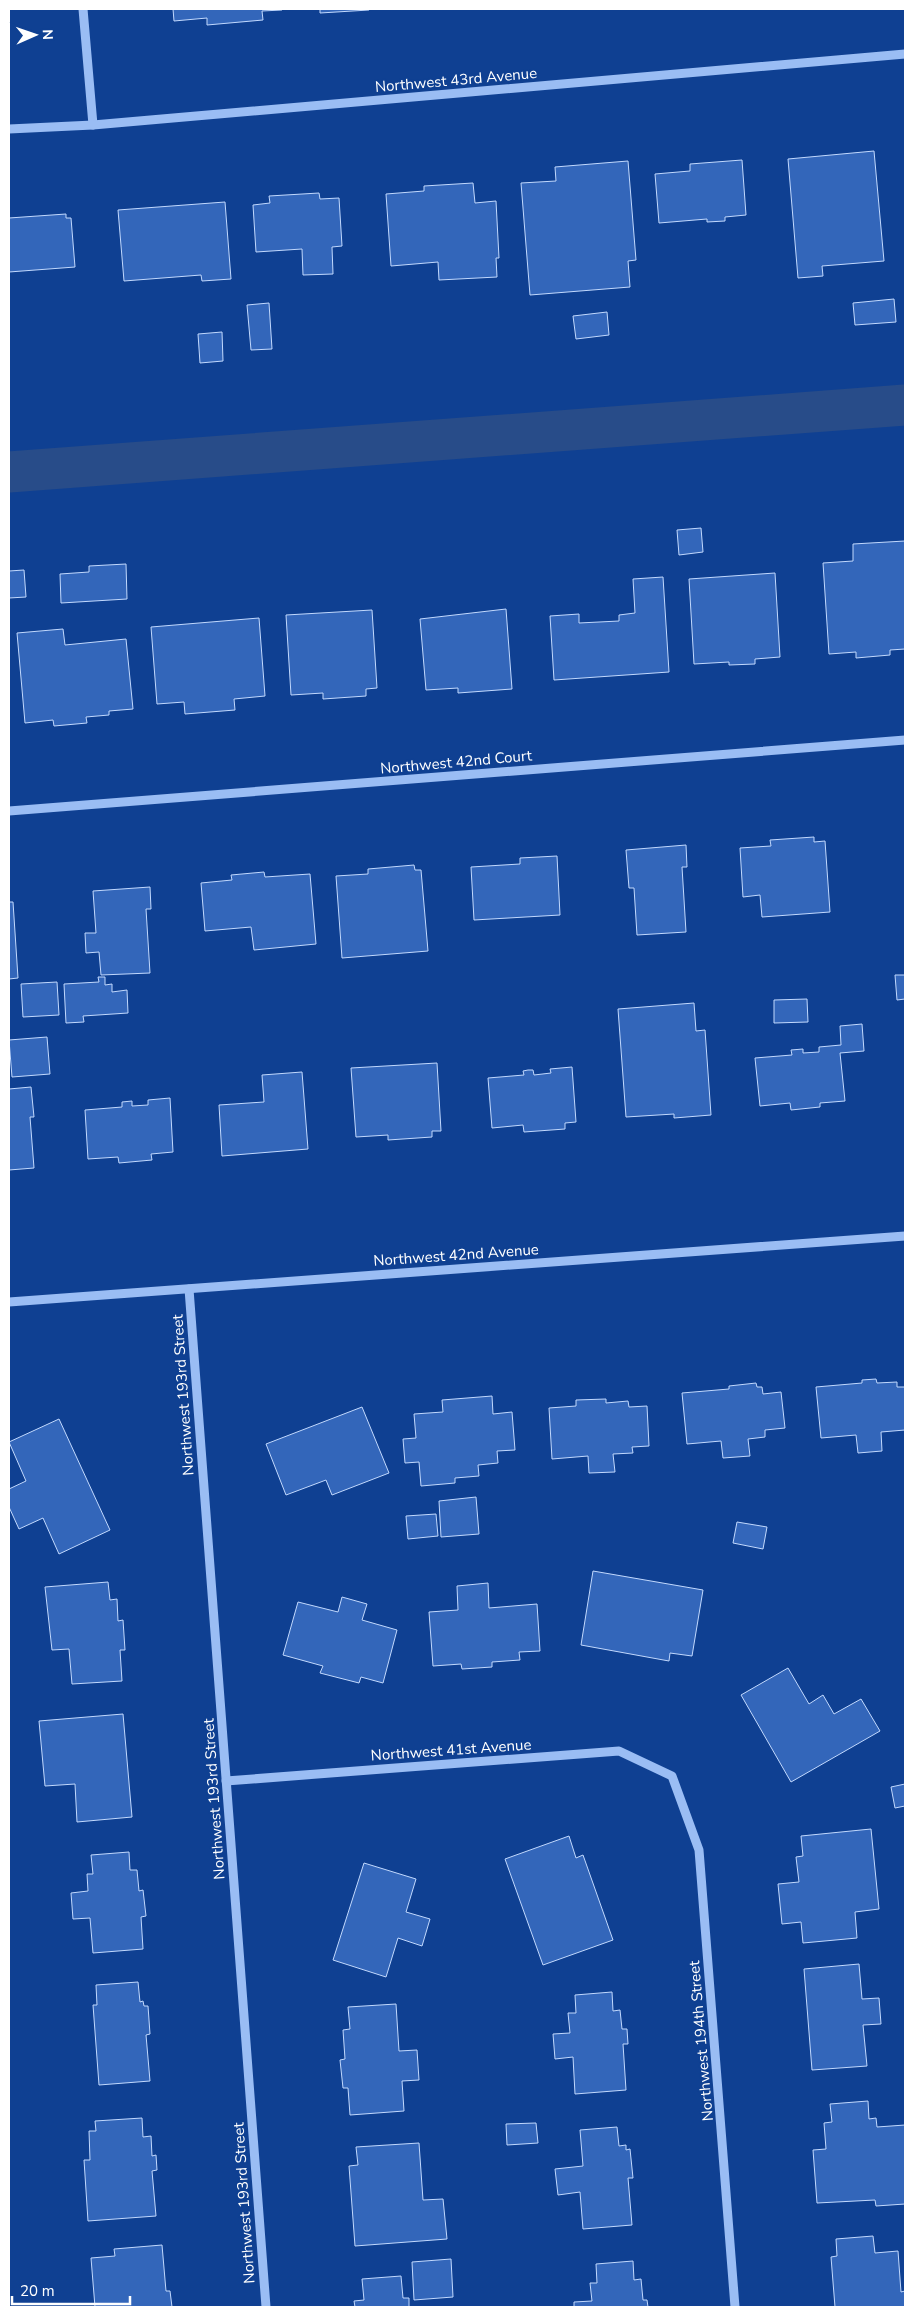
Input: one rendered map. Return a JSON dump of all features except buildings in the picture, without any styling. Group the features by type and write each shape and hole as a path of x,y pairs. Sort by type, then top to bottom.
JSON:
{"street":[{"path":"83,9 93,125"},
{"name":"Northwest 43rd Avenue","path":"9,129 93,125 905,54"},
{"name":"Northwest 42nd Court","path":"9,812 905,740"},
{"name":"Northwest 42nd Avenue","path":"9,1302 905,1236"},
{"name":"Northwest 193rd Street","path":"189,1289 266,2307"},
{"name":"Northwest 41st Avenue","path":"226,1781 619,1750 672,1776"},
{"name":"Northwest 194th Street","path":"672,1776 699,1850 735,2307"}],"waterway":[{"path":"9,472 905,405"}]}
